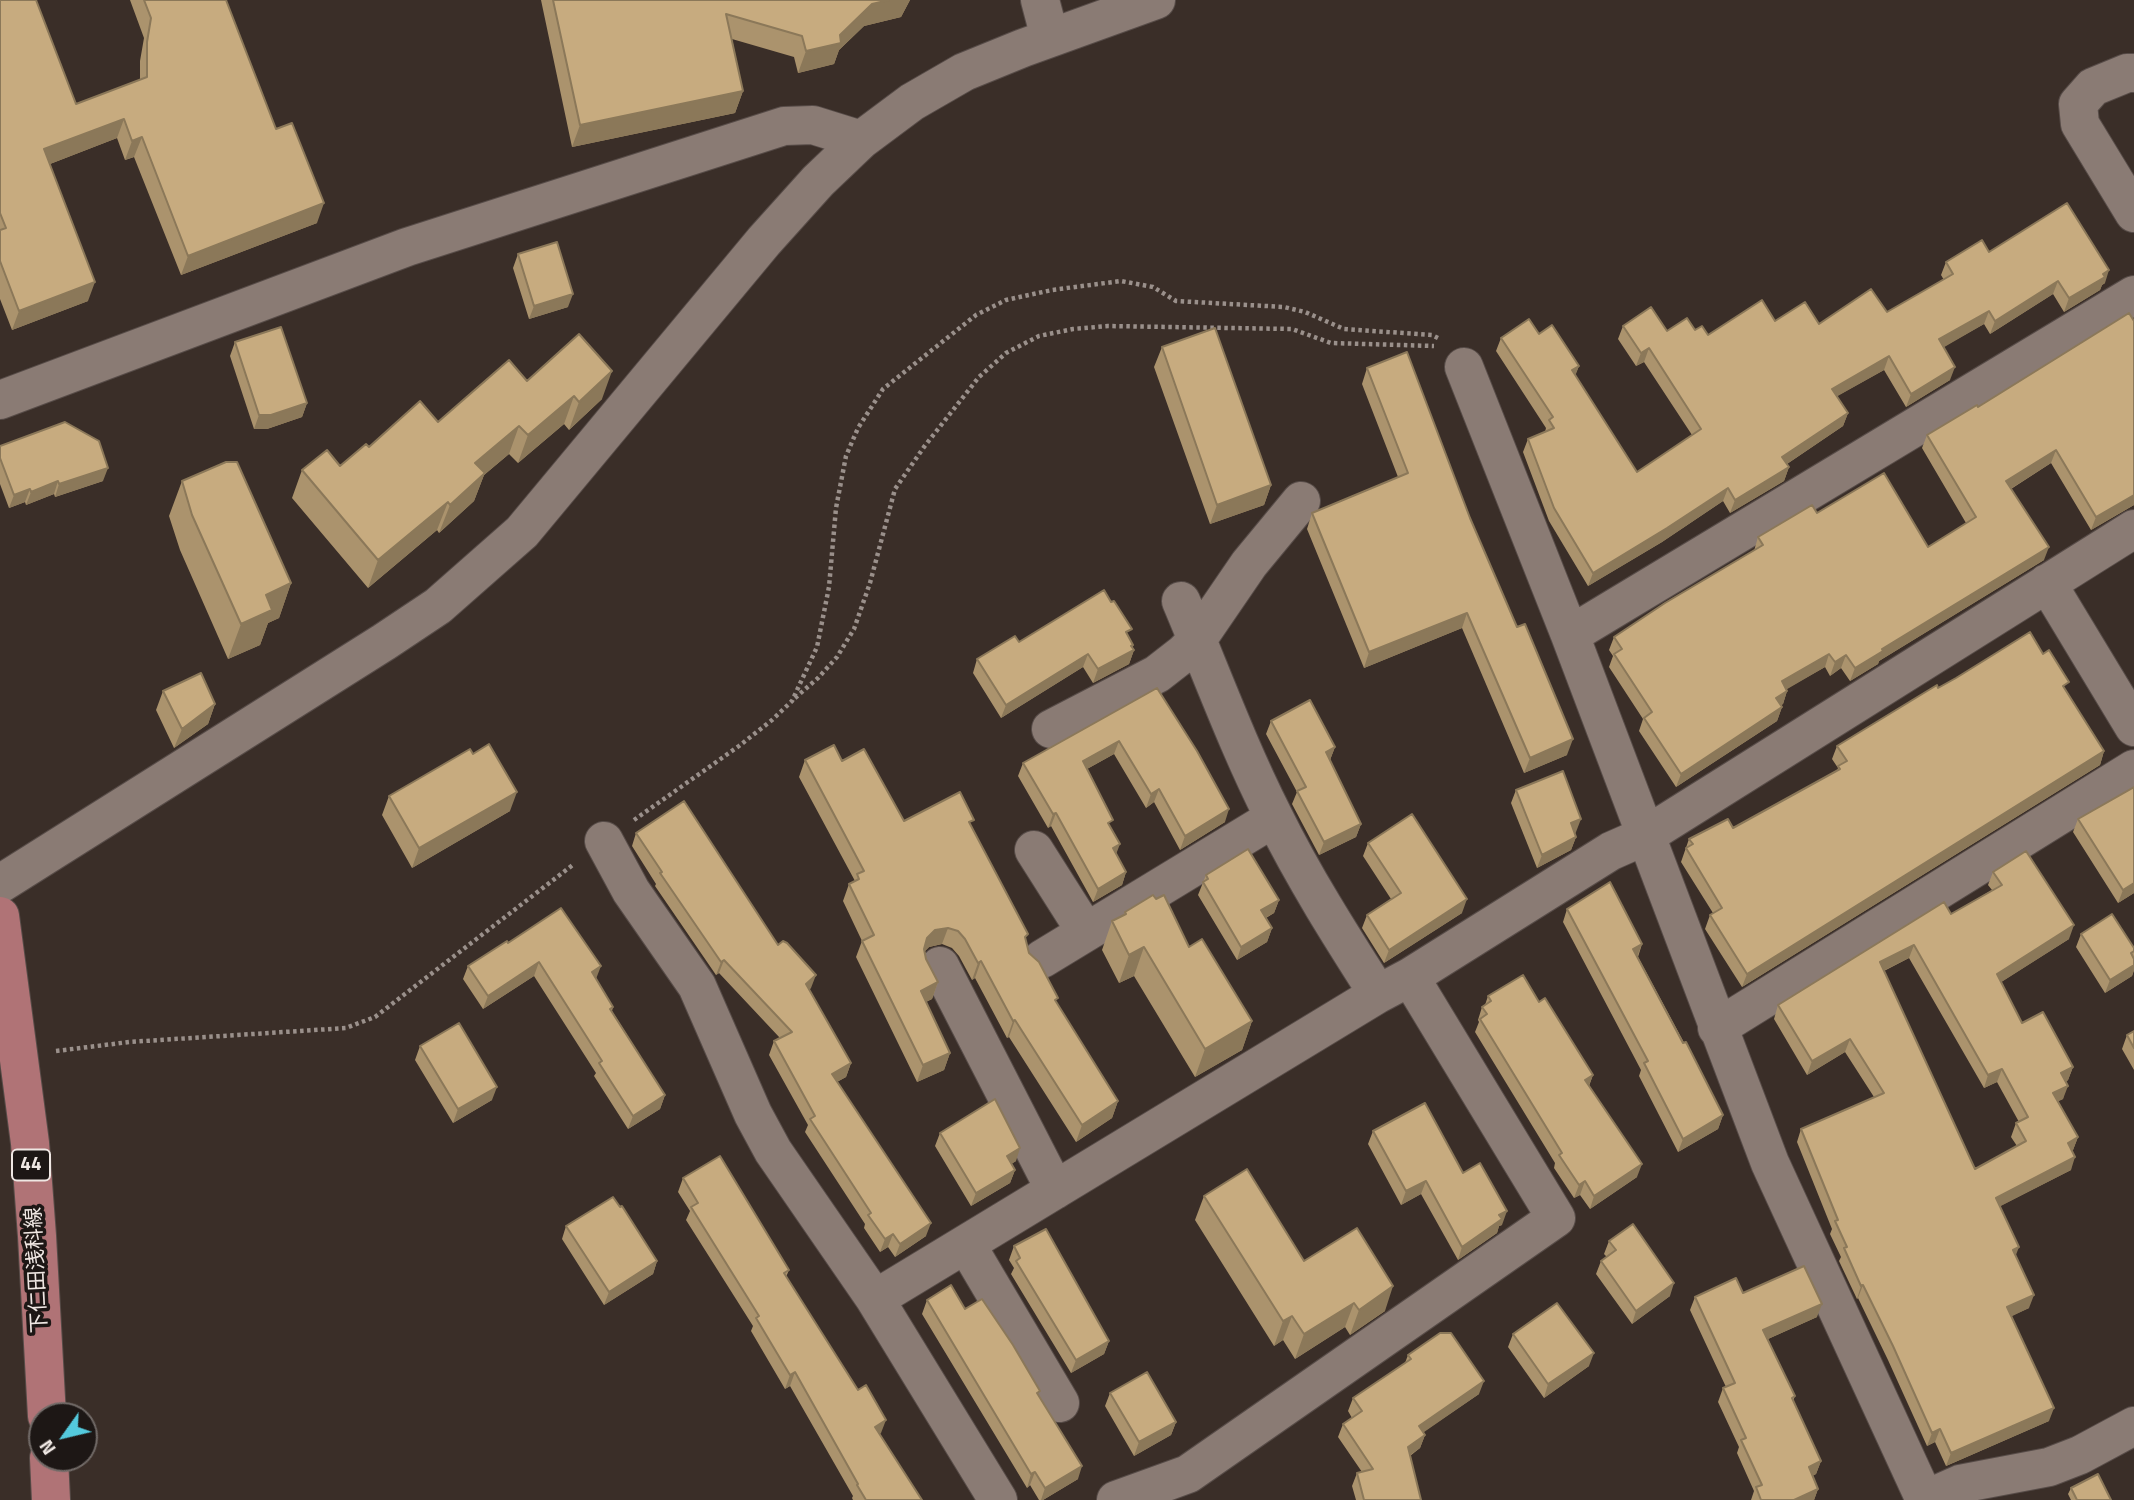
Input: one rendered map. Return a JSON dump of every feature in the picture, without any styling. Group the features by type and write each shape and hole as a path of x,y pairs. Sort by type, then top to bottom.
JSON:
{"main road":[{"name":"下仁田浅科線","path":"0,916 20,1056 37,1236 46,1402"},
{"path":"50,1472 51,1500"}],"street":[{"path":"1040,0 1050,38"},
{"path":"0,884 384,642 438,606 471,578 522,532 764,241 818,181 861,140 912,102 964,72 1156,0"},
{"path":"2134,73 2127,73 2093,87 2078,104 2080,124 2134,213"},
{"path":"0,400 407,247 784,126 813,125 861,140"},
{"path":"1570,635 2134,295"},
{"path":"1464,367 1570,635 1770,1163 1924,1500 1960,1484 2049,1467 2080,1455 2134,1426"},
{"path":"1051,729 1157,674 1184,653 1197,640 1249,564 1301,501"},
{"path":"874,1300 1394,986 1611,850 1645,836 2134,529"},
{"path":"2047,583 2134,727"},
{"path":"1116,1500 1188,1474 1556,1218 1394,986 1320,904 1249,765 1181,601"},
{"path":"1717,1028 2134,769"},
{"path":"1042,959 1274,818"},
{"path":"604,841 631,891 697,986 753,1114 774,1151 874,1300 998,1500"},
{"path":"1034,850 1086,932"},
{"path":"940,966 1055,1190"},
{"path":"966,1244 1060,1403"}],"path":[{"path":"792,701 817,647 829,587 836,508 846,456 858,428 883,389 976,315 1006,300 1052,290 1121,281 1153,287 1176,301 1284,307 1305,312 1344,329 1432,335 1455,346 1464,367"},
{"path":"20,1056 129,1042 346,1028 375,1017 604,841 739,746 818,678 831,664 853,629 870,583 895,489 979,377 1006,353 1039,336 1108,326 1292,329 1331,343 1439,346 1453,354 1464,367"}],"building":[{"path":"0,0 36,0 76,104 147,77 147,42 151,18 144,0 226,0 276,129 292,123 324,203 188,256 142,137 132,141 124,119 44,149 95,282 19,311 0,261 0,230 6,228 0,213"},
{"path":"553,0 889,0 872,4 840,35 841,43 806,51 802,36 726,14 743,91 580,125"},
{"path":"2067,203 2109,270 2103,274 2105,277 2069,298 2058,281 1995,321 1989,311 1939,339 1955,367 1911,394 1889,356 1832,389 1848,413 1782,457 1789,467 1735,500 1728,488 1593,573 1554,508 1528,439 1554,428 1549,420 1553,417 1501,338 1529,319 1539,334 1552,325 1579,366 1572,370 1637,472 1701,429 1649,348 1641,353 1623,326 1651,307 1667,331 1687,318 1695,330 1702,326 1708,335 1762,300 1775,321 1805,302 1819,324 1871,289 1887,312 1953,274 1946,262 1982,240 1989,252"},
{"path":"557,242 573,294 534,306 518,254"},
{"path":"2129,313 2134,321 2134,495 2096,517 2056,450 2006,481 2049,547 1855,668 1846,655 1835,662 1829,654 1782,681 1787,691 1776,698 1782,707 1681,774 1644,718 1652,712 1614,654 1622,649 1614,637 1665,603 1763,545 1758,537 1812,505 1817,513 1884,473 1928,547 1976,517 1927,435 1977,405 1978,407"},
{"path":"281,327 307,403 271,415 259,415 235,342"},
{"path":"1215,328 1271,485 1217,505 1162,347"},
{"path":"579,334 612,371 579,402 574,396 528,435 519,426 475,463 485,473 450,505 448,502 378,560 302,470 327,450 340,466 366,444 369,447 420,401 438,422 509,360 527,381"},
{"path":"1407,352 1470,518 1517,627 1525,624 1573,739 1530,758 1467,613 1369,652 1312,513 1408,473 1367,368"},
{"path":"65,422 99,441 108,468 14,495 0,458 0,446"},
{"path":"226,462 237,462 291,583 266,595 272,610 241,624 192,515 182,481"},
{"path":"1104,590 1132,629 1126,632 1134,650 1098,669 1088,654 1006,705 977,659 1015,636 1019,642"},
{"path":"2030,632 2043,654 2049,650 2069,682 2063,686 2104,751 1747,974 1710,915 1722,908 1686,848 1693,844 1689,839 1728,819 1733,828 1840,769 1838,766 1847,761 1837,746"},
{"path":"201,673 215,704 182,729 163,691"},
{"path":"1157,688 1197,751 1229,809 1185,836 1159,789 1151,794 1119,741 1083,761 1113,820 1108,823 1120,844 1113,848 1126,872 1098,889 1056,813 1053,814 1023,763"},
{"path":"1310,700 1335,747 1326,752 1361,824 1324,842 1297,791 1306,787 1271,721"},
{"path":"489,744 517,792 419,848 389,796 470,749 473,754"},
{"path":"834,745 842,761 864,749 904,821 960,792 974,820 969,822 1028,934 1025,937 1029,953 1039,962 1058,998 1055,1000 1118,1101 1082,1125 1015,1020 1013,1021 981,961 978,963 958,931 948,928 935,930 927,938 924,949 926,959 938,982 921,991 950,1053 923,1065 862,941 874,935 849,884 859,879 857,874 864,871 805,760"},
{"path":"1563,771 1581,819 1571,823 1576,837 1542,855 1516,790"},
{"path":"2134,787 2134,883 2123,890 2078,819"},
{"path":"684,801 778,945 783,941 787,943 816,975 806,984 851,1063 832,1074 931,1223 900,1244 893,1234 885,1239 810,1119 815,1116 774,1041 792,1032 724,960 721,962 636,833"},
{"path":"1412,814 1467,899 1389,950 1367,915 1401,893 1368,843"},
{"path":"1248,849 1279,900 1261,910 1272,928 1241,947 1203,882 1208,879 1206,875"},
{"path":"2026,851 2074,925 1997,974 2022,1023 2043,1012 2073,1067 2061,1073 2068,1086 2053,1093 2078,1137 2068,1143 2075,1157 1996,1198 2019,1247 2013,1250 2034,1295 2007,1307 2054,1408 1951,1453 1940,1429 1932,1433 1893,1346 1863,1285 1861,1286 1844,1248 1847,1247 1835,1221 1838,1220 1801,1129 1884,1093 1850,1039 1812,1061 1778,1005 1944,902 1951,914 2002,885 1993,872","holes":["1914,945 1988,1075 2002,1069 2028,1117 2016,1123 2026,1141 1975,1169 1880,962"]},
{"path":"1610,882 1642,944 1633,949 1683,1043 1686,1042 1723,1115 1683,1139 1644,1063 1648,1061 1567,909"},
{"path":"1153,895 1156,899 1164,895 1189,947 1202,939 1252,1021 1205,1049 1144,947 1129,955 1112,921"},
{"path":"561,908 601,966 592,972 613,1007 610,1009 665,1095 633,1116 599,1063 602,1061 539,962 488,996 468,966"},
{"path":"2112,914 2134,948 2131,953 2134,965 2110,980 2081,934"},
{"path":"1523,975 1539,1002 1545,998 1593,1075 1585,1080 1642,1164 1594,1196 1585,1181 1579,1185 1559,1155 1562,1153 1480,1019 1487,1014 1482,1007 1491,1001 1488,996"},
{"path":"459,1023 497,1087 458,1109 420,1046"},
{"path":"2134,1031 2134,1048 2127,1035"},
{"path":"995,1099 1020,1148 1007,1156 1015,1170 976,1193 940,1133"},
{"path":"1425,1103 1463,1173 1480,1163 1507,1211 1499,1215 1502,1219 1462,1247 1426,1181 1406,1191 1373,1131"},
{"path":"720,1156 789,1270 784,1273 858,1390 866,1385 886,1420 875,1427 922,1500 866,1500 795,1372 790,1375 756,1318 759,1316 691,1207 698,1203 683,1178"},
{"path":"1247,1169 1304,1261 1357,1228 1393,1286 1359,1310 1354,1303 1304,1334 1292,1316 1283,1321 1204,1196"},
{"path":"613,1197 620,1207 622,1206 657,1261 609,1292 566,1226"},
{"path":"1633,1224 1674,1283 1636,1311 1601,1261 1616,1250 1609,1241"},
{"path":"1046,1229 1109,1341 1076,1360 1016,1261 1020,1258 1014,1246"},
{"path":"1804,1266 1822,1304 1763,1330 1795,1396 1792,1398 1821,1461 1809,1467 1818,1489 1794,1500 1761,1500 1756,1487 1762,1485 1741,1440 1746,1438 1723,1388 1735,1383 1695,1297 1736,1278 1743,1293"},
{"path":"951,1285 965,1309 982,1299 1013,1345 1040,1391 1037,1393 1082,1466 1045,1488 1035,1472 1031,1474 927,1300"},
{"path":"1557,1303 1594,1353 1548,1384 1513,1334"},
{"path":"1440,1333 1451,1333 1484,1381 1419,1426 1425,1435 1408,1447 1421,1500 1364,1500 1357,1473 1373,1469 1343,1424 1362,1411 1353,1398 1411,1359 1408,1355"},
{"path":"1147,1372 1176,1422 1139,1442 1110,1393"},
{"path":"2098,1474 2111,1500 2077,1500 2071,1488"}]}
